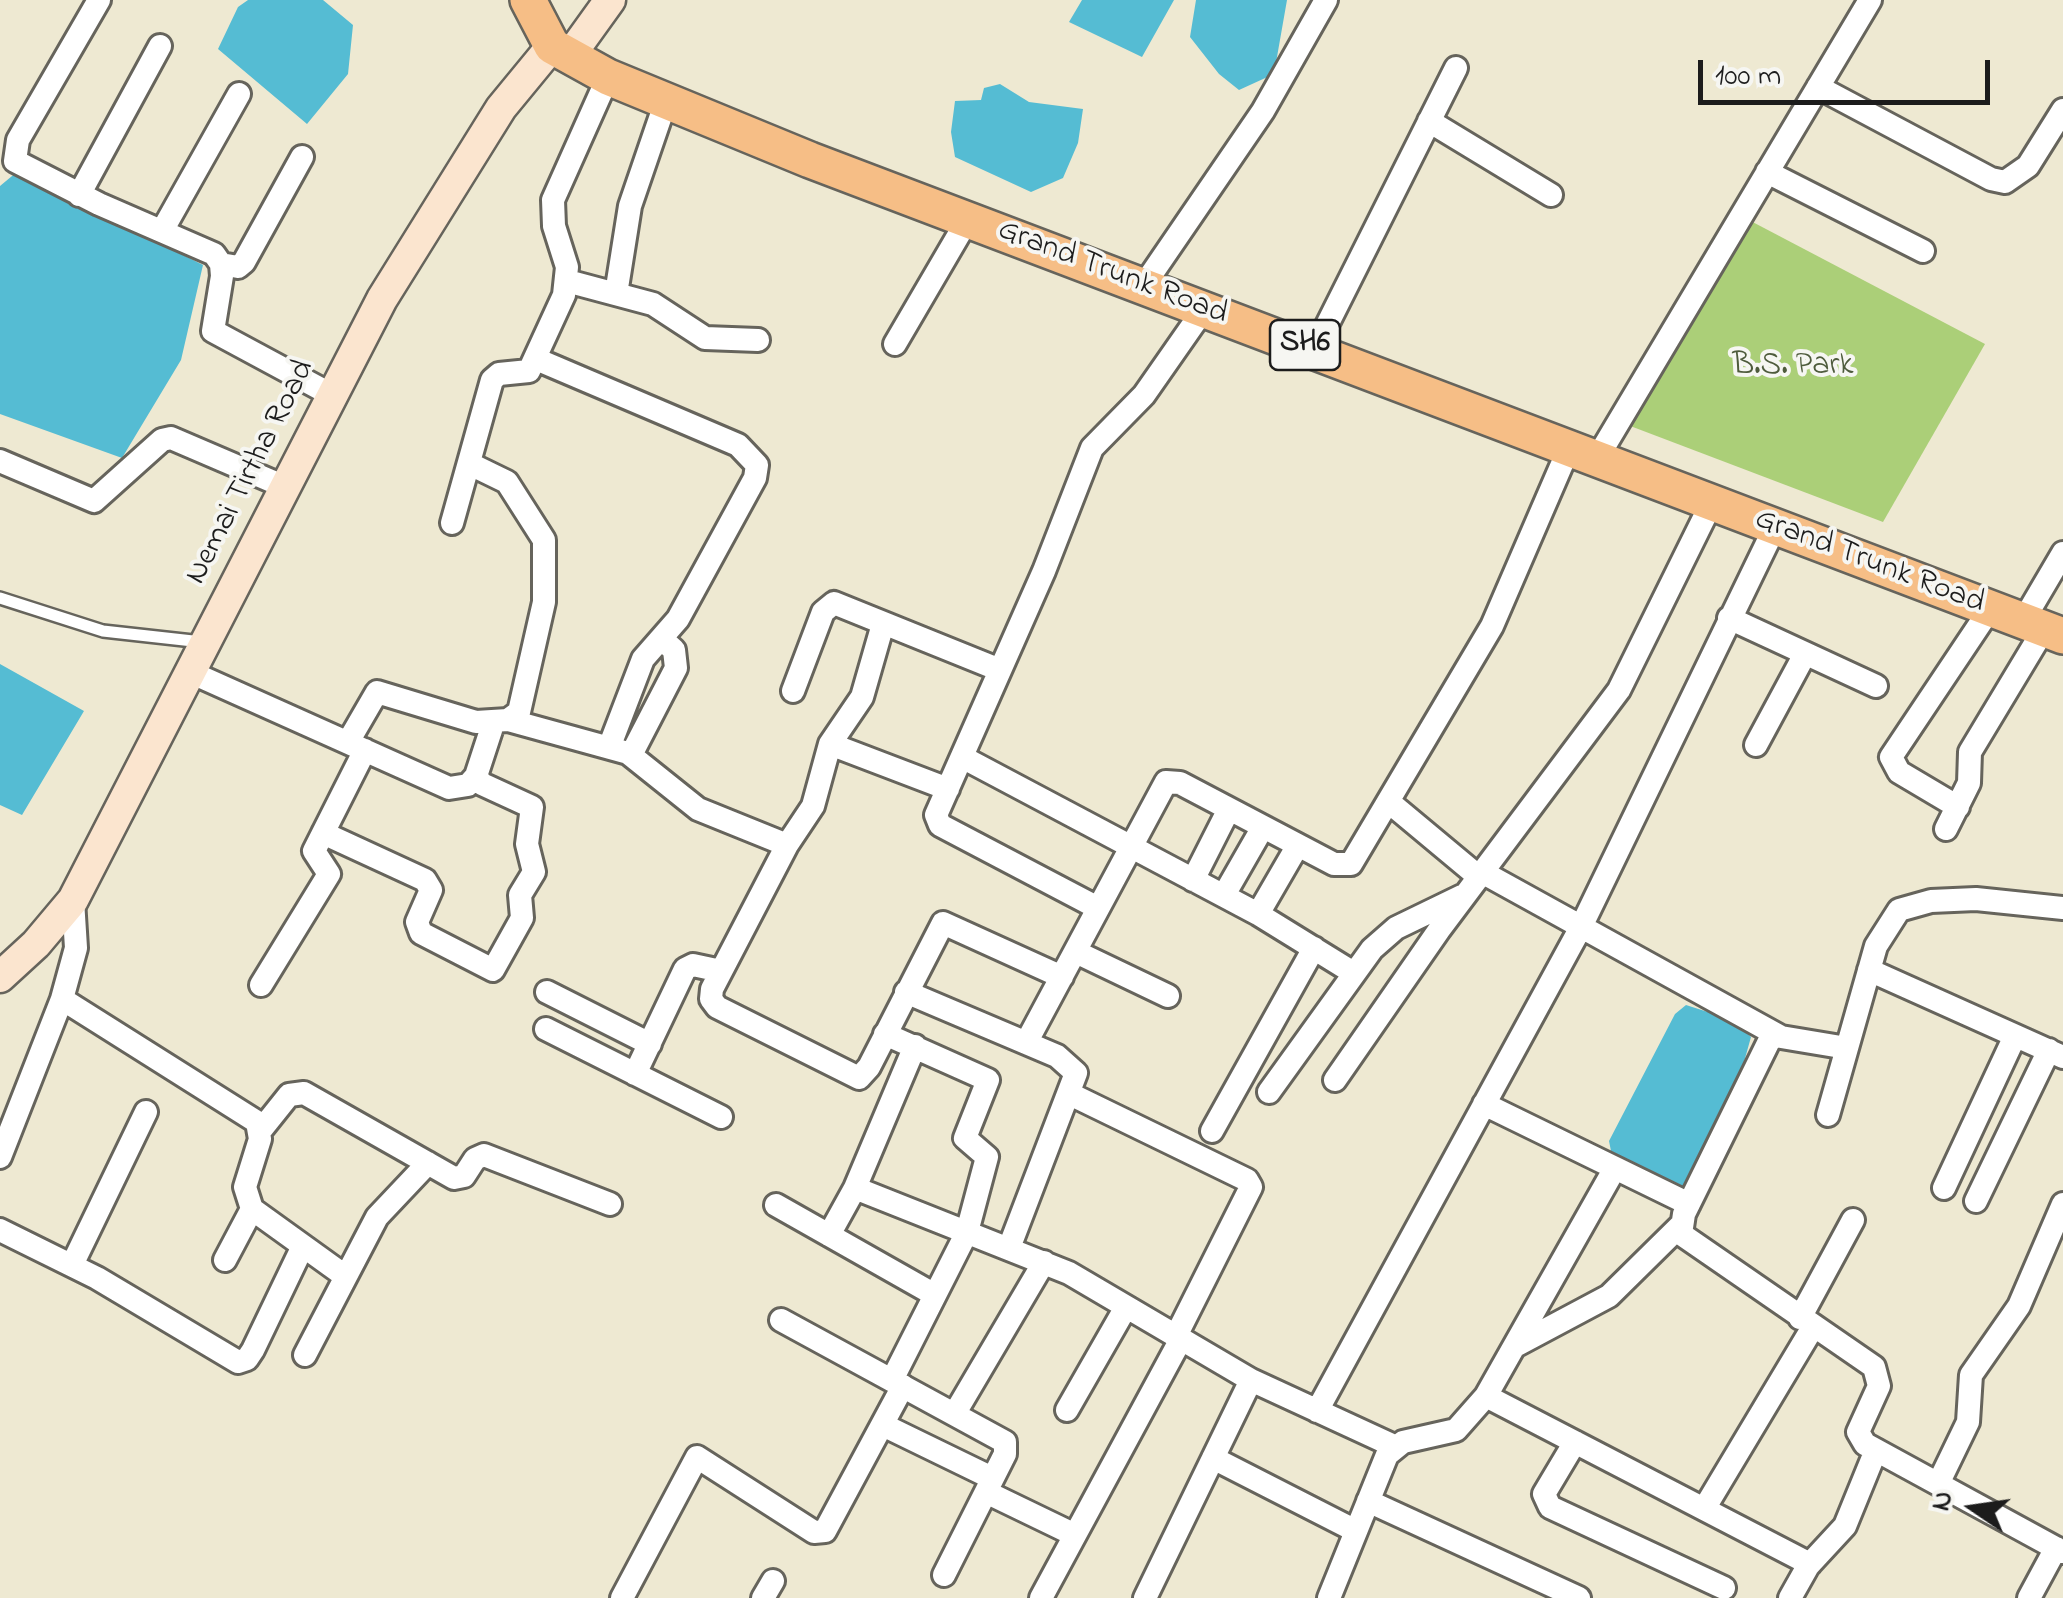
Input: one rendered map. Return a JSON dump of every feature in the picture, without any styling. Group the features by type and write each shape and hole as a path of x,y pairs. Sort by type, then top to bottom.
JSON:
{"main road":[{"path":"528,0 560,51"},
{"name":"Grand Trunk Road","path":"560,51 608,77 968,219 2043,629"}],"street":[{"path":"99,0 14,154 18,165 214,254 221,264 238,268 302,157"},
{"name":"Nemai Tirtha Road","path":"0,977 36,944 73,900 330,394 466,162 560,51 610,0"},
{"path":"1144,285 1264,111 1326,0"},
{"path":"1026,1043 1166,782 1180,783 1334,864 1351,864 1492,626 1582,454 1767,172 1870,0"},
{"path":"79,195 160,46"},
{"path":"1315,349 1456,68"},
{"path":"452,523 492,380 500,374 529,370 567,281 563,245 551,214 553,200 608,77"},
{"path":"1818,88 1991,179 2005,182 2028,166 2063,110"},
{"path":"162,231 239,94"},
{"path":"616,294 630,206 666,100"},
{"path":"1429,121 1551,195"},
{"path":"1767,172 1923,251"},
{"path":"894,344 968,219"},
{"path":"221,264 212,324 216,335 330,394"},
{"path":"567,281 667,311 704,338 758,340"},
{"path":"1098,908 940,825 936,815 1092,448 1144,395 1204,309"},
{"path":"536,359 738,445 757,465 755,478 663,640 643,659 621,750"},
{"path":"0,460 94,501 162,440 171,438 284,486"},
{"path":"190,672 449,788 468,784 476,776 501,721 522,705 544,602 544,540 507,482 470,464"},
{"path":"1336,1080 1476,881 1619,690 1711,504"},
{"path":"1317,1411 1581,927 1774,529"},
{"path":"1946,829 1968,784 1968,761 1975,742 2043,629 2063,553"},
{"path":"792,691 827,606 841,605 1000,670"},
{"path":"1958,807 1899,772 1891,757 1990,609"},
{"path":"1728,618 1876,686"},
{"path":"883,624 862,697 830,744 817,797 787,844 712,988 716,1007 853,1077 864,1074 943,923 1062,977"},
{"path":"621,750 671,678 676,660 663,640"},
{"path":"1756,745 1806,654"},
{"path":"643,659 671,678"},
{"path":"261,985 329,874 314,855 377,692 468,721 501,721 621,750 698,808 787,844"},
{"path":"830,744 948,789"},
{"path":"962,757 1224,895 1352,972"},
{"path":"322,833 425,880 431,890 417,922 421,933 493,970 500,965 522,918 520,895 534,872 527,844 532,807 482,784 476,776"},
{"path":"1390,802 1476,881 1581,927 1773,1033 1846,1048"},
{"path":"1193,880 1230,809"},
{"path":"1224,895 1263,826"},
{"path":"1258,914 1298,845"},
{"path":"1269,1092 1352,972 1396,928 1476,881"},
{"path":"1828,1115 1868,970 1885,925 1914,904 1976,898 2063,908"},
{"path":"0,1157 62,1000 77,936 73,900"},
{"name":"Nemai Tirtha Road","path":"0,1003 36,944"},
{"path":"1212,1131 1314,948"},
{"path":"1076,952 1168,996"},
{"path":"635,1074 689,965 721,971"},
{"path":"1868,970 2056,1054 1976,1201"},
{"path":"547,992 650,1044"},
{"path":"906,992 1070,1063 1076,1073 1009,1248"},
{"path":"62,1000 249,1116 261,1130"},
{"path":"546,1028 721,1117"},
{"path":"1517,1345 1609,1296 1685,1214 1773,1033"},
{"path":"622,1598 697,1458 820,1533 830,1526 883,1425 935,1295 967,1232 987,1157 965,1138 988,1080 886,1034"},
{"path":"1944,1188 2015,1036"},
{"path":"829,1235 855,1188 915,1046"},
{"path":"226,1260 252,1209 246,1175 263,1121 289,1095 304,1093 459,1179 484,1155 610,1204"},
{"path":"1041,1598 1179,1338 1252,1187 1248,1180 1070,1094"},
{"path":"1484,1104 1615,1168 1685,1214"},
{"path":"72,1265 146,1112"},
{"path":"306,1355 377,1217 428,1163"},
{"path":"855,1188 1044,1262 1251,1380 1394,1446 1456,1430 1486,1396 1615,1168"},
{"path":"1938,1484 1968,1422 1972,1375 2019,1306 2063,1204"},
{"path":"776,1206 935,1295"},
{"path":"252,1209 344,1276"},
{"path":"1685,1214 1682,1234 1689,1244 1878,1373 1879,1386 1858,1432 1860,1438 2059,1550 2028,1598"},
{"path":"1704,1509 1807,1323 1852,1220"},
{"path":"0,1230 72,1265 238,1362 247,1360 253,1350 303,1246"},
{"path":"955,1413 1044,1262"},
{"path":"1067,1410 1126,1307"},
{"path":"780,1320 1005,1442 1005,1454 944,1575"},
{"path":"1145,1598 1251,1380"},
{"path":"1486,1396 1810,1564"},
{"path":"883,1425 1075,1535"},
{"path":"1575,1442 1544,1494 1550,1507 1724,1588"},
{"path":"1329,1598 1394,1446"},
{"path":"1790,1598 1810,1564 1845,1526 1876,1450"},
{"path":"1213,1458 1356,1531"},
{"path":"1368,1502 1580,1598"}],"lane":[{"path":"0,598 103,631 206,643"}],"green space":[{"name":"B.S. Park","path":"1745,218 1985,344 1883,522 1625,424"}],"water":[{"path":"248,0 323,0 353,25 348,74 307,124 218,49 238,7"},
{"path":"1082,0 1174,0 1142,57 1069,22"},
{"path":"1196,0 1287,0 1274,74 1239,90 1219,74 1190,37"},
{"path":"1000,84 1029,102 1083,109 1078,143 1063,178 1031,192 955,157 951,132 955,101 981,100 984,88"},
{"path":"18,171 203,265 181,360 122,458 0,414 0,186"},
{"path":"0,664 84,711 22,815 0,805"},
{"path":"1686,1005 1736,1021 1751,1037 1744,1062 1685,1190 1611,1151 1609,1141 1675,1014"}]}
